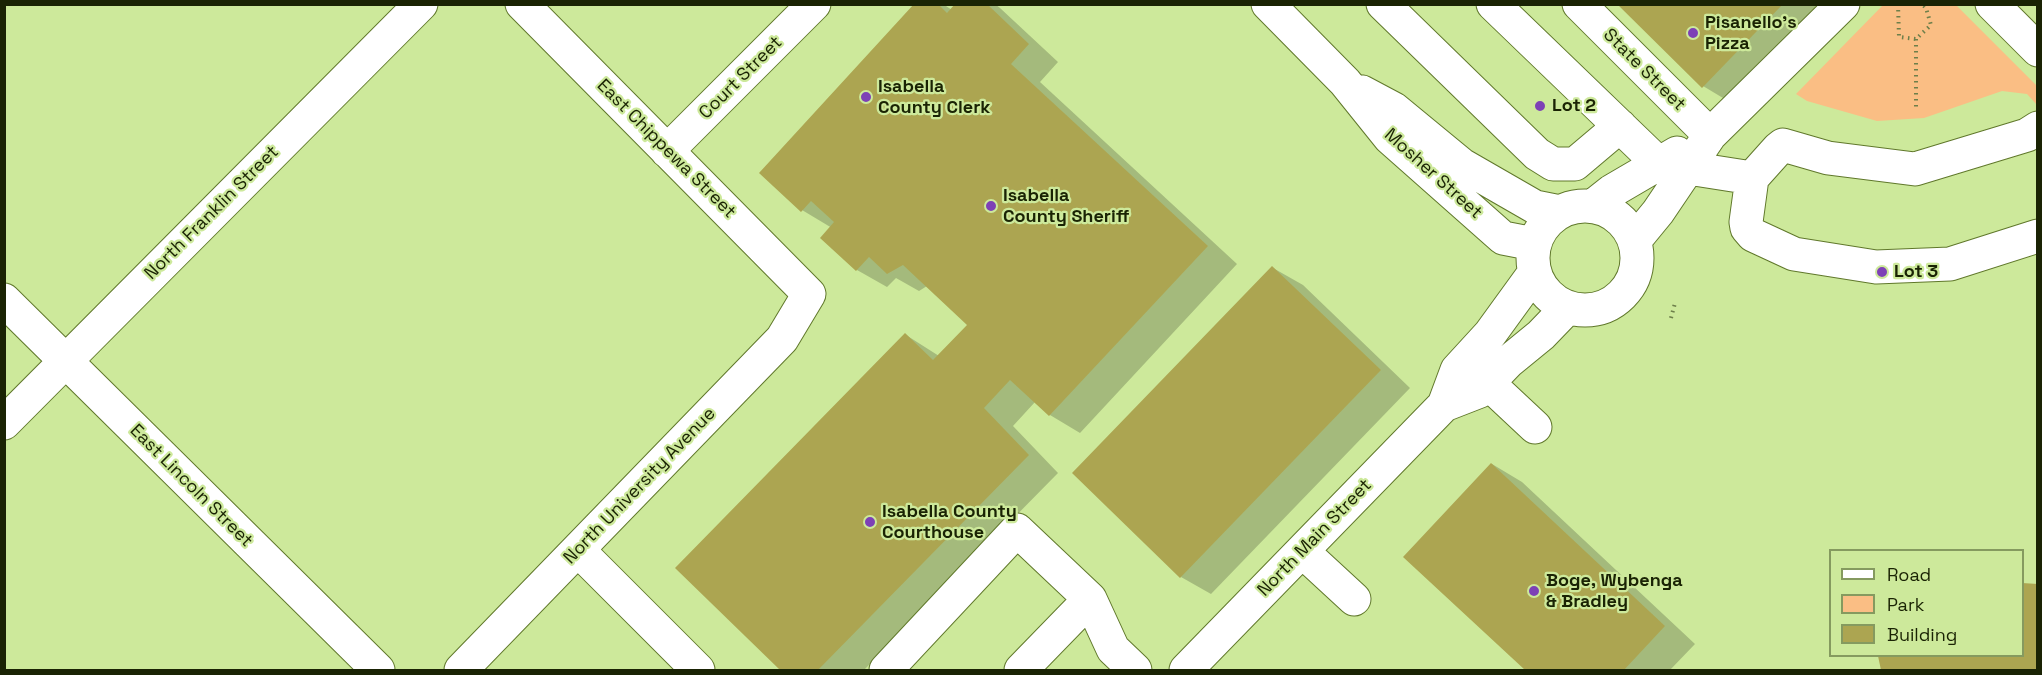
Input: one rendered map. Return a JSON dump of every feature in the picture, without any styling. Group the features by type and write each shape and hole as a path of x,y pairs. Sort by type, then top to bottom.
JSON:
{"street":[{"name":"North Franklin Street","path":"4,423 421,4"},
{"name":"East Chippewa Street","path":"522,4 809,294"},
{"name":"Court Street","path":"667,151 814,4"},
{"name":"Mosher Street","path":"1268,4 1345,82 1390,138 1503,238 1535,258"},
{"path":"1383,4 1537,154 1554,164 1575,164 1620,126"},
{"path":"1493,4 1620,126 1673,166 1752,178"},
{"name":"State Street","path":"1579,4 1710,135"},
{"path":"1593,206 1612,191 1673,166 1710,135 1843,4"},
{"path":"1992,4 2037,50"},
{"name":"Mosher Street","path":"1345,82 1394,109 1462,165 1535,207 1560,212"},
{"path":"2037,128 2027,135 1915,169 1828,158 1783,145 1752,178 1746,222 1747,228 1754,235 1794,254 1876,267 1950,264 2037,236"},
{"path":"1635,240 1658,212 1673,166"},
{"path":"1576,206 1593,206 1619,217 1629,228 1638,252 1635,275 1629,287 1620,297 1609,305 1582,310 1568,307 1553,299 1542,287 1535,258 1540,231 1548,220 1576,206"},
{"name":"North Main Street","path":"1186,670 1444,405 1457,370 1490,334 1535,258"},
{"name":"North University Avenue","path":"461,670 782,339 809,294"},
{"name":"East Lincoln Street","path":"4,300 378,670"},
{"name":"North Main Street","path":"1444,405 1480,391 1508,362 1541,336 1568,307"},
{"path":"1488,383 1536,427"},
{"path":"886,670 1017,530 1090,599 1113,649 1135,670"},
{"path":"578,550 698,670"},
{"path":"1302,551 1354,599"},
{"path":"1021,670 1090,599"}],"path":[{"path":"1898,4 1899,36 1916,39"},
{"path":"1916,110 1916,39 1931,25 1926,8 1922,4"},
{"path":"1671,318 1675,303"}],"green space":[{"path":"1883,5 1956,5 2037,86 2037,105 2027,94 2002,91 1924,118 1877,121 1807,101 1796,94"}],"building":[{"name":"Isabella County Sheriff","path":"914,4 938,4 947,13 955,4 987,4 1029,44 1011,64 1208,246 1049,416 1010,380 984,408 1029,455 818,670 780,670 675,568 905,333 933,360 967,325 903,265 887,274 869,257 856,271 820,238 834,222 811,201 801,212 759,173"},
{"path":"1617,4 1783,4 1702,88"},
{"path":"1272,266 1381,370 1180,578 1072,473"},
{"name":"Boge, Wybenga & Bradley","path":"1491,463 1665,626 1624,670 1525,670 1403,557"},
{"path":"2024,583 2038,584 2038,670 1881,670 1878,657 2024,657"}],"place":[{"name":"Pisanello's Pizza","path":"1693,33"},
{"name":"Isabella County Clerk","path":"866,97"},
{"name":"Lot 2","path":"1540,106"},
{"name":"Isabella County Sheriff","path":"991,206"},
{"name":"Lot 3","path":"1882,272"},
{"name":"Isabella County Courthouse","path":"870,522"},
{"name":"Boge, Wybenga & Bradley","path":"1534,591"}]}
